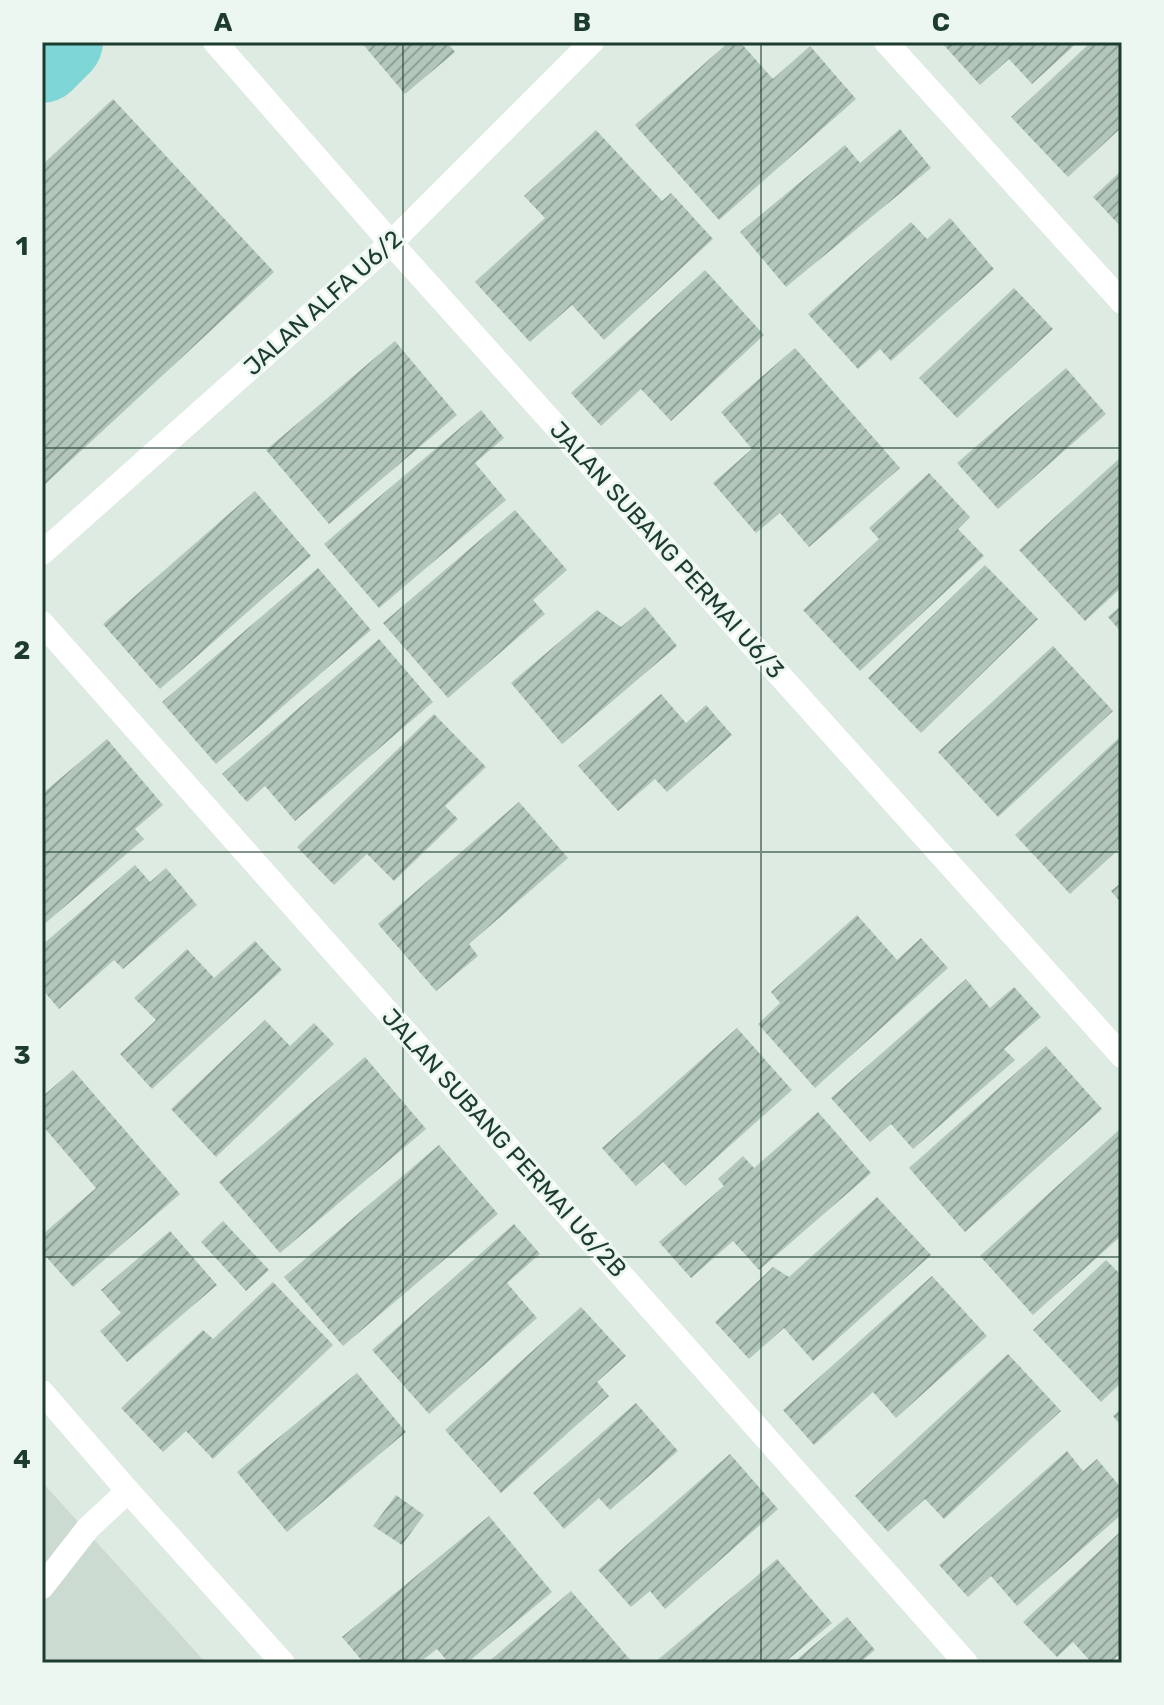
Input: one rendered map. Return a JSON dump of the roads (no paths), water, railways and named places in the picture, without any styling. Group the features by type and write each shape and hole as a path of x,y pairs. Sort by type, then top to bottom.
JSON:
{"street":[{"name":"JALAN SUBANG PERMAI U6/3","path":"215,42 391,243 1122,1056"},
{"name":"JALAN ALFA U6/2","path":"42,553 391,243 592,42"},
{"path":"886,42 1122,302"},
{"name":"JALAN SUBANG PERMAI U6/2B","path":"42,623 966,1663"},
{"path":"42,1392 283,1663"},
{"path":"42,1587 88,1528 128,1491"}],"waterway":[{"path":"42,61 61,42"}]}
